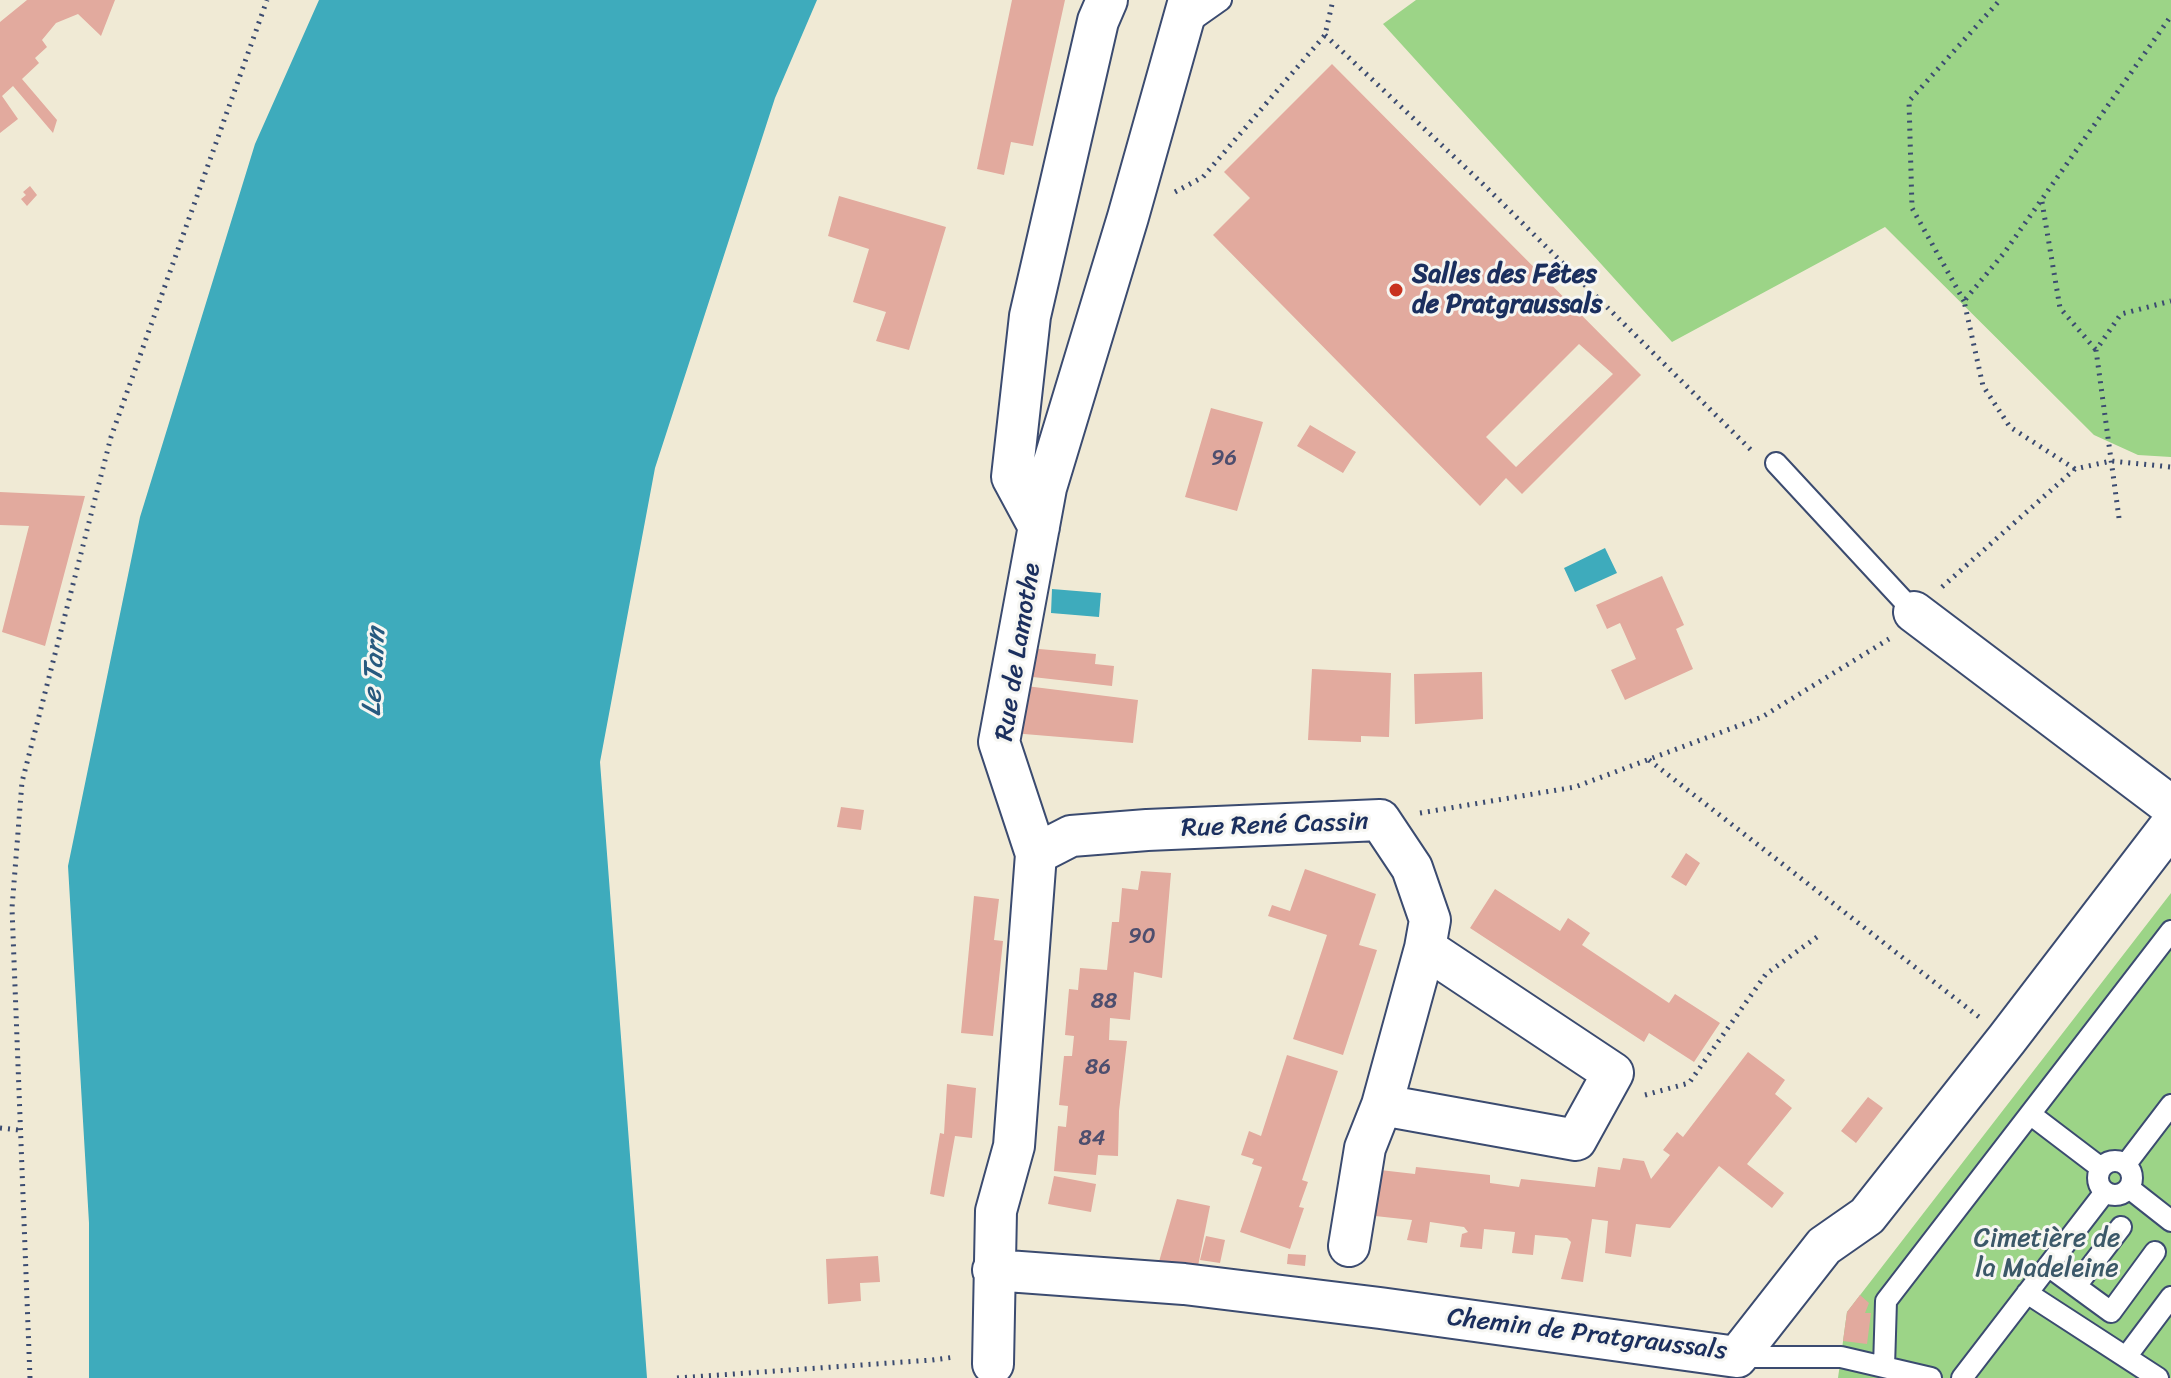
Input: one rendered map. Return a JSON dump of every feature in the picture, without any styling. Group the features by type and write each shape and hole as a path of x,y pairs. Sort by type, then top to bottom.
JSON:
{"street":[{"path":"1039,527 1012,477 1030,316 1098,21 1107,0"},
{"name":"Rue de Lamothe","path":"993,1364 996,1211 1014,1146 1036,854 999,742 1046,488 1128,217 1185,14"},
{"path":"1914,612 2171,806"},
{"name":"Rue René Cassin","path":"1036,854 1071,836 1380,820 1412,868 1430,920 1382,1105 1365,1148 1349,1246"},
{"name":"Chemin de Pratgraussals","path":"993,1270 1184,1284 1737,1357 1824,1246 1867,1216 2171,825"},
{"path":"1382,1105 1576,1140 1613,1073 1425,948"}],"lane":[{"path":"1185,14 1221,0"},
{"path":"1776,463 1914,612"},
{"path":"1884,1367 1886,1301 2171,931"},
{"path":"2126,1164 2171,1105"},
{"path":"2030,1114 2101,1168"},
{"path":"2112,1160 2126,1164 2133,1175 2129,1188 2118,1196 2105,1192 2098,1181 2101,1168 2112,1160"},
{"path":"2129,1188 2171,1221"},
{"path":"1962,1378 2105,1192"},
{"path":"2076,1286 2121,1227"},
{"path":"2048,1266 2111,1312 2155,1252"},
{"path":"2027,1293 2158,1378"},
{"path":"2126,1357 2171,1297"},
{"path":"1737,1357 1841,1357 1931,1378"}],"path":[{"path":"30,1378 12,908 22,782 111,437 267,0"},
{"path":"1203,177 1325,35 1333,0"},
{"path":"2000,0 1909,101 1912,208 1964,301 1983,386 2010,427 2075,469"},
{"path":"1964,301 2042,201 2171,16"},
{"path":"1325,35 1485,186 1746,447 1776,463"},
{"path":"2042,201 2060,308 2096,350 2119,518"},
{"path":"2096,350 2121,314 2171,301"},
{"path":"1380,820 1575,787 1762,717 1886,644 1914,612 2075,469 2111,461 2171,467"},
{"path":"1648,760 2007,1039"},
{"path":"1613,1073 1642,1096 1689,1083 1766,974 1821,934"},
{"path":"0,1128 19,1130"},
{"path":"677,1378 932,1360"}],"green space":[{"path":"1416,0 2171,0 2171,457 2138,455 2094,435 1885,227 1672,342 1383,24"},
{"name":"Cimetière de la Madeleine","path":"2171,893 2171,1378 1838,1378 1847,1312"}],"water":[{"name":"Le Tarn","path":"319,0 817,0 775,98 655,468 600,762 647,1378 89,1378 89,1223 68,866 140,517 255,144"},
{"path":"1605,548 1617,573 1575,592 1564,568"},
{"path":"1052,589 1101,593 1099,617 1051,613"}],"building":[{"path":"27,0 115,0 101,36 78,14 56,23 42,40 47,47 35,58 39,63 22,79 57,120 53,133 13,86 2,96 18,119 0,133 0,22"},
{"path":"1012,0 1065,0 1033,146 1011,142 1004,175 977,169"},
{"name":"Salles des Fêtes de Pratgraussals","path":"1332,64 1641,375 1522,494 1506,478 1480,506 1213,235 1250,198 1224,172","holes":["1579,344 1613,374 1516,467 1486,437"]},
{"path":"30,186 37,195 27,206 21,199"},
{"path":"839,196 946,227 909,350 876,341 886,312 853,302 869,249 828,236"},
{"path":"1211,408 1263,422 1237,511 1185,497"},
{"path":"1310,425 1356,452 1343,473 1297,446"},
{"path":"0,492 85,496 45,646 2,632 29,526 0,525"},
{"path":"1662,576 1684,625 1676,629 1693,669 1625,700 1611,670 1636,659 1620,623 1607,629 1596,605"},
{"path":"1028,648 1096,654 1095,664 1114,666 1112,686 1024,676"},
{"path":"1312,669 1391,673 1389,737 1361,736 1361,742 1308,740"},
{"path":"1482,672 1483,719 1415,724 1414,674"},
{"path":"1018,685 1138,700 1133,743 1012,733"},
{"path":"841,807 864,810 861,830 837,827"},
{"path":"1686,853 1700,863 1686,886 1671,877"},
{"path":"1305,869 1376,894 1359,945 1377,950 1343,1055 1293,1039 1327,935 1268,916 1272,905 1290,911"},
{"path":"1141,871 1171,873 1162,978 1134,972 1130,1020 1110,1018 1109,1040 1127,1041 1119,1111 1118,1156 1098,1155 1096,1175 1054,1171 1058,1126 1066,1127 1068,1106 1059,1105 1064,1056 1072,1056 1074,1036 1065,1035 1069,989 1078,990 1080,968 1107,970 1112,922 1119,922 1122,888 1138,890"},
{"path":"1495,889 1560,931 1568,918 1590,933 1582,945 1669,1003 1675,994 1720,1023 1694,1062 1649,1033 1644,1042 1470,928"},
{"path":"974,896 999,899 994,940 1003,941 993,1036 961,1033"},
{"path":"1748,1052 1785,1080 1775,1094 1792,1108 1747,1164 1784,1193 1772,1208 1719,1166 1670,1228 1636,1224 1631,1257 1605,1253 1608,1221 1592,1219 1583,1282 1561,1279 1571,1242 1567,1238 1535,1235 1533,1255 1512,1253 1515,1232 1484,1229 1482,1249 1460,1247 1462,1234 1468,1232 1464,1227 1430,1222 1427,1243 1407,1240 1412,1220 1375,1216 1380,1170 1415,1174 1416,1167 1490,1175 1490,1183 1519,1187 1521,1179 1595,1187 1598,1167 1620,1170 1623,1158 1644,1161 1651,1179 1670,1155 1663,1150 1677,1132 1683,1137"},
{"path":"1287,1055 1338,1071 1302,1180 1308,1182 1299,1207 1304,1208 1290,1249 1240,1232 1262,1167 1252,1164 1254,1159 1241,1155 1249,1131 1261,1136"},
{"path":"947,1084 976,1088 972,1138 955,1136 944,1197 930,1194 940,1133 944,1134"},
{"path":"1868,1097 1883,1108 1856,1143 1841,1131"},
{"path":"1054,1176 1096,1184 1091,1212 1048,1204"},
{"path":"1177,1199 1210,1206 1197,1271 1158,1265"},
{"path":"1206,1236 1225,1240 1220,1263 1200,1260"},
{"path":"1288,1254 1306,1255 1305,1266 1287,1264"},
{"path":"878,1256 880,1282 860,1283 861,1301 828,1304 826,1259"},
{"path":"1860,1295 1869,1303 1865,1313 1871,1313 1867,1344 1843,1341 1847,1312"}],"place":[{"name":"Salles des Fêtes de Pratgraussals","path":"1396,290"}]}
